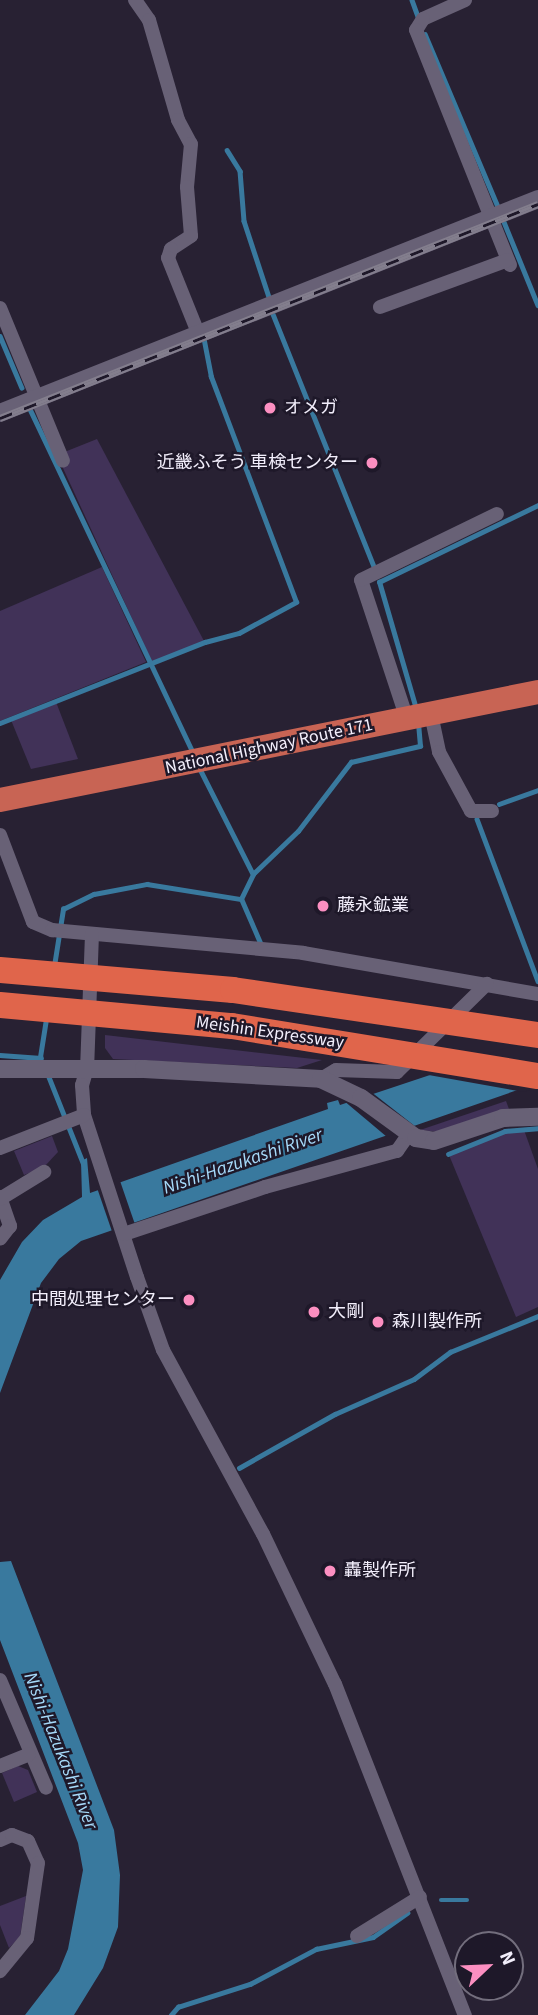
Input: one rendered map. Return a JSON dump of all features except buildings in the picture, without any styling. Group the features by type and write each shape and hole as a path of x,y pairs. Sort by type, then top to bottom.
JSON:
{"highway":[{"name":"National Highway Route 171","path":"0,800 538,692"},
{"name":"Meishin Expressway","path":"0,970 110,978 434,1018 538,1035"},
{"name":"Meishin Expressway","path":"0,1004 232,1026 538,1076"}],"street":[{"path":"135,0 149,20 178,120 191,144 187,187 191,236 171,250 168,258 199,335"},
{"path":"380,307 509,262 499,215 416,30 420,22 465,0"},
{"path":"0,413 538,199"},
{"path":"0,308 62,461"},
{"path":"492,811 471,811 421,716 361,580 497,514"},
{"path":"0,835 33,922 52,930 271,950 537,994"},
{"path":"92,933 87,1068 74,1119 103,1178 163,1350 263,1534 335,1684 465,2015"},
{"path":"321,1079 336,1070 397,1072 487,984"},
{"path":"0,1069 87,1068 321,1079 361,1098 405,1131 434,1141 503,1118 538,1117"},
{"path":"0,1148 74,1119"},
{"path":"124,1234 265,1187 397,1151 405,1131"},
{"path":"0,1239 10,1226 0,1198 44,1172"},
{"path":"0,1680 29,1754 46,1788"},
{"path":"0,1766 29,1754"},
{"path":"0,1840 12,1835 28,1841 38,1863 27,1938 0,1971"},
{"path":"357,1936 420,1897"}],"shaded area":[{"path":"97,439 204,641 152,662 57,455"},
{"path":"102,567 146,662 0,721 0,611"},
{"path":"56,702 78,759 31,769 11,720"},
{"path":"105,1035 322,1060 297,1068 113,1059 105,1048"},
{"path":"506,1101 509,1109 440,1132 420,1130"},
{"path":"524,1130 538,1169 538,1307 516,1317 449,1155 504,1132"},
{"path":"52,1136 58,1152 44,1167 24,1175 14,1151"},
{"path":"18,1766 28,1770 37,1792 14,1802 2,1773"},
{"path":"26,1896 20,1937 9,1948 0,1925 0,1906"}],"water":[{"name":"Nishi-Hazukashi River","path":"433,1074 538,1083 81,1241 59,1259 41,1283 0,1393 0,1280 22,1242 43,1220 82,1197 81,1161 87,1158 90,1193 328,1109 327,1103 338,1100 340,1105"},
{"name":"Nishi-Hazukashi River","path":"11,1561 114,1830 120,1875 118,1927 103,1968 74,2015 25,2015 59,1971 68,1949 83,1870 78,1843 0,1640 0,1562"}],"pier":[{"path":"538,1038 538,1087 524,1092 423,1074"},
{"path":"370,1091 416,1127 387,1137 343,1100"},
{"path":"119,1178 135,1224 112,1232 96,1186"}],"waterway":[{"path":"412,0 419,19"},
{"path":"425,34 499,209"},
{"path":"227,150 240,171 244,221 269,297"},
{"path":"502,217 538,305"},
{"path":"273,314 374,566"},
{"path":"0,336 22,388"},
{"path":"0,723 205,642 239,633 296,602 211,377 204,341"},
{"path":"30,409 193,753"},
{"path":"416,709 379,582 538,505"},
{"path":"261,945 241,899 253,874 298,831 351,762 420,746 418,724"},
{"path":"199,767 253,874"},
{"path":"499,804 538,790"},
{"path":"477,819 538,981"},
{"path":"54,966 63,909 94,894 147,884 241,899"},
{"path":"40,1057 46,1019"},
{"path":"0,1055 41,1058"},
{"path":"47,1072 84,1165"},
{"path":"448,1154 505,1131 538,1128"},
{"path":"239,1468 335,1414 414,1379 450,1352 538,1316"},
{"path":"441,1900 467,1900"},
{"path":"171,2015 178,2007 250,1984 316,1949 373,1937 407,1913"}],"railway":[{"path":"0,418 538,204"}],"place":[{"name":"オメガ","path":"270,408"},
{"name":"近畿ふそう 車検センター","path":"372,463"},
{"name":"藤永鉱業","path":"323,906"},
{"name":"中間処理センター","path":"189,1300"},
{"name":"大剛","path":"314,1312"},
{"name":"森川製作所","path":"378,1322"},
{"name":"轟製作所","path":"330,1571"}]}
